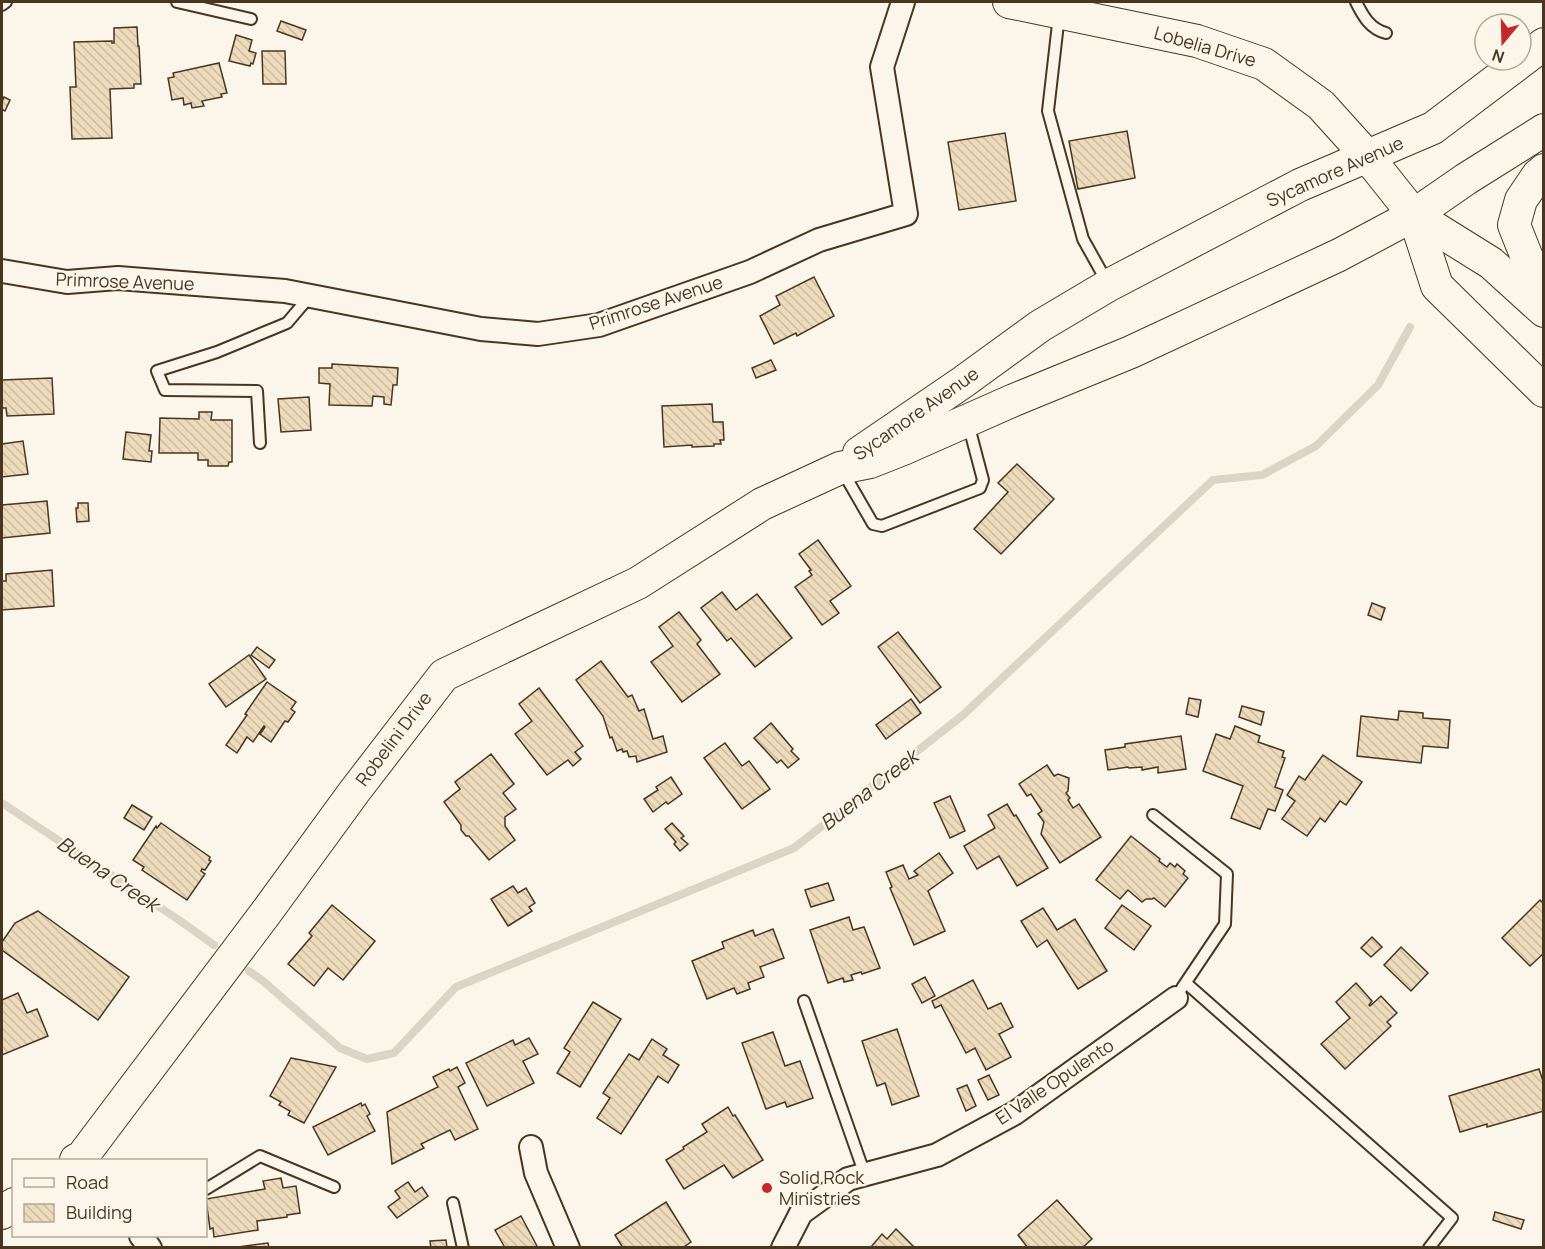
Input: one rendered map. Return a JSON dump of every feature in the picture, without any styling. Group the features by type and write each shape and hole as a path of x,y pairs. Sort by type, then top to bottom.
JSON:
{"main road":[{"name":"Lobelia Drive","path":"1009,2 1197,41 1264,64 1321,105 1367,156 1414,215"},
{"name":"Sycamore Avenue","path":"840,468 865,448 963,382 1040,326 1109,285 1300,184 1433,128 1544,44"},
{"name":"Sycamore Avenue","path":"840,468 870,462 903,449 1131,352 1338,255 1414,215 1544,130"},
{"path":"1544,170 1521,200 1514,225 1528,260 1544,275"},
{"path":"1414,215 1491,263 1544,311"},
{"path":"1414,215 1437,286 1544,391"},
{"name":"Robelini Drive","path":"81,1159 444,675 638,583 762,504 840,468"}],"street":[{"name":"Primrose Avenue","path":"2,272 67,282 118,278 285,291 481,329 538,334 598,325 750,272 819,240 906,214 882,68 903,2"},
{"name":"El Valle Opulento","path":"783,1248 801,1214 848,1179 937,1155 1014,1113 1181,990"},
{"path":"531,1147 536,1173 568,1248"}],"lane":[{"path":"2,5 6,2"},
{"path":"177,2 251,19"},
{"path":"1356,2 1372,26 1386,33"},
{"path":"1059,12 1048,111 1083,239 1109,285"},
{"path":"260,443 257,391 165,390 158,371 217,352 287,323 310,296"},
{"path":"840,468 873,524 882,526 980,488 983,480 967,420"},
{"path":"1153,815 1227,874 1224,924 1181,990 1452,1218 1429,1248"},
{"path":"804,1001 865,1174"},
{"path":"207,1188 260,1156 334,1187"},
{"path":"453,1203 463,1248"}],"building":[{"path":"281,21 306,30 302,40 277,31"},
{"path":"137,27 141,84 134,84 134,88 110,89 112,138 72,139 70,87 76,87 74,42 112,41 114,43 114,28"},
{"path":"236,35 252,40 249,51 256,53 253,64 251,63 250,66 229,61"},
{"path":"262,51 285,51 286,84 263,84"},
{"path":"219,63 227,93 221,94 222,97 202,101 204,106 192,108 191,103 184,105 183,98 172,100 168,78 174,77 173,73"},
{"path":"4,97 10,100 5,111 2,109"},
{"path":"1127,131 1135,178 1078,189 1069,141"},
{"path":"1005,133 1016,201 959,210 948,142"},
{"path":"814,277 834,316 797,336 796,333 774,344 760,316 780,305 776,296"},
{"path":"771,360 776,370 756,378 752,368"},
{"path":"332,364 398,368 397,385 393,385 391,405 384,404 384,397 373,396 372,406 329,405 330,384 319,383 319,368 332,368"},
{"path":"52,378 54,414 7,416 6,408 2,408 2,380"},
{"path":"309,397 311,430 281,432 278,399"},
{"path":"712,404 713,422 723,422 724,440 720,440 721,444 664,447 662,406"},
{"path":"199,412 212,412 211,420 232,420 232,462 229,462 228,466 208,466 208,460 198,460 198,453 159,453 160,418 199,419"},
{"path":"126,432 151,435 149,451 152,451 151,462 123,459"},
{"path":"23,441 28,474 2,477 2,444"},
{"path":"1017,464 1054,499 1001,554 974,529 1008,492 998,483"},
{"path":"47,501 50,533 2,538 2,505"},
{"path":"78,503 88,503 89,521 77,522"},
{"path":"818,540 851,586 830,601 839,613 822,625 795,587 812,575 799,554"},
{"path":"52,570 54,606 2,610 2,581 6,581 6,574"},
{"path":"722,592 736,610 757,594 792,638 755,667 731,638 727,641 701,608"},
{"path":"1372,603 1385,608 1381,620 1368,615"},
{"path":"679,612 701,640 697,644 720,674 682,702 651,662 673,646 659,627"},
{"path":"898,632 941,687 920,703 878,647"},
{"path":"257,647 275,660 269,668 251,655"},
{"path":"249,655 266,679 226,707 209,684"},
{"path":"601,661 628,697 632,695 639,711 644,709 653,739 663,736 667,752 637,762 636,756 629,757 627,751 623,752 622,749 617,751 603,716 576,680"},
{"path":"267,682 296,702 291,709 295,712 288,722 285,721 271,742 260,734 264,726 253,742 247,737 237,753 226,745"},
{"path":"539,688 583,746 575,752 581,759 573,766 568,760 547,775 515,734 532,721 519,704"},
{"path":"1189,698 1201,700 1198,717 1186,714"},
{"path":"911,699 921,713 886,739 876,725"},
{"path":"1242,706 1264,712 1261,725 1239,717"},
{"path":"1399,711 1423,713 1423,718 1450,720 1448,748 1423,746 1421,763 1357,756 1361,716 1398,720"},
{"path":"771,723 799,759 788,768 781,760 777,763 754,738"},
{"path":"1235,726 1260,736 1258,742 1284,751 1282,757 1285,758 1275,787 1283,790 1275,811 1268,809 1260,829 1231,818 1243,786 1203,771 1216,734 1230,739"},
{"path":"1181,736 1186,769 1158,773 1158,767 1142,770 1142,767 1128,767 1108,770 1105,750 1125,747 1125,744"},
{"path":"725,743 742,766 749,761 770,789 742,809 704,758"},
{"path":"491,754 514,784 503,793 516,809 505,817 505,826 515,840 489,860 461,830 461,825 444,802 460,789 455,782"},
{"path":"1323,755 1362,782 1346,805 1340,801 1325,822 1320,818 1307,836 1282,819 1295,801 1287,795 1299,776 1305,780"},
{"path":"1047,765 1054,776 1058,774 1069,778 1066,793 1070,798 1068,800 1073,808 1079,804 1101,837 1060,863 1041,834 1044,822 1038,814 1042,811 1031,794 1027,796 1019,784"},
{"path":"671,777 682,794 653,812 644,799 658,790 656,787"},
{"path":"950,796 965,831 950,838 934,803"},
{"path":"1007,804 1048,868 1017,886 999,856 977,869 964,846 995,828 988,815"},
{"path":"132,805 152,817 144,830 124,818"},
{"path":"161,823 210,857 211,861 205,870 201,871 205,874 187,900 142,870 144,867 133,860 156,826 157,828"},
{"path":"672,823 684,836 681,838 688,844 680,851 665,829"},
{"path":"1131,836 1167,867 1170,863 1175,867 1177,864 1185,871 1183,874 1188,878 1165,907 1154,898 1142,902 1128,890 1120,899 1096,880"},
{"path":"939,853 953,873 928,891 945,931 914,945 890,888 892,887 886,872 903,865 909,879 918,875 914,871"},
{"path":"828,883 834,900 811,907 805,890"},
{"path":"513,886 518,893 526,888 535,903 529,907 532,911 508,926 491,899"},
{"path":"1540,900 1544,904 1544,953 1530,966 1502,938"},
{"path":"332,905 375,941 343,980 328,968 314,986 288,964 312,936 309,933"},
{"path":"1122,905 1151,926 1134,950 1105,928"},
{"path":"1043,908 1057,930 1075,919 1107,971 1078,989 1047,940 1037,947 1021,921"},
{"path":"38,911 129,977 98,1020 2,950 2,942 15,923"},
{"path":"849,917 853,930 864,927 880,968 851,975 853,980 844,982 843,978 828,983 810,930"},
{"path":"773,929 784,958 760,967 764,977 748,983 750,989 737,994 734,988 707,999 692,961 724,948 722,942 753,930 755,936"},
{"path":"1372,937 1382,947 1371,957 1361,948"},
{"path":"1401,947 1428,973 1411,991 1384,965"},
{"path":"925,977 935,996 922,1003 912,984"},
{"path":"973,980 988,1009 1001,1003 1013,1027 999,1034 1011,1057 986,1070 975,1048 966,1053 941,1005 935,1008 932,1001"},
{"path":"1356,983 1372,1001 1370,1006 1381,996 1397,1013 1387,1022 1391,1026 1345,1069 1321,1044 1350,1018 1336,1002"},
{"path":"18,993 27,1013 37,1009 48,1036 2,1055 2,1000"},
{"path":"593,1002 621,1019 580,1087 557,1073 570,1052 564,1048"},
{"path":"897,1029 919,1096 892,1105 885,1083 877,1086 862,1041"},
{"path":"773,1032 785,1066 800,1061 813,1098 787,1107 785,1102 766,1109 742,1043"},
{"path":"529,1038 538,1054 523,1061 534,1083 487,1106 466,1063 513,1040 515,1045"},
{"path":"652,1039 667,1049 663,1055 679,1065 668,1083 658,1076 621,1134 597,1118 610,1098 603,1093 629,1054 639,1060"},
{"path":"291,1058 336,1067 304,1123 288,1115 290,1111 270,1096"},
{"path":"457,1067 465,1083 458,1087 478,1129 455,1140 450,1130 421,1144 424,1148 392,1164 387,1112 438,1087 433,1077"},
{"path":"1539,1069 1544,1084 1544,1111 1460,1132 1449,1096"},
{"path":"989,1075 999,1095 988,1100 978,1080"},
{"path":"967,1085 976,1106 966,1111 957,1089"},
{"path":"361,1103 362,1106 365,1104 370,1114 367,1116 375,1131 328,1155 313,1127"},
{"path":"728,1107 763,1160 733,1178 724,1165 684,1189 666,1160 707,1132 702,1124"},
{"path":"281,1178 283,1188 296,1186 300,1213 257,1221 258,1230 214,1237 213,1228 210,1229 207,1199 265,1189 263,1181"},
{"path":"408,1182 415,1192 422,1187 428,1196 397,1218 388,1207 400,1198 395,1191"},
{"path":"1057,1200 1092,1239 1082,1248 1028,1248 1018,1235"},
{"path":"666,1202 691,1242 682,1248 623,1248 615,1235"},
{"path":"1495,1212 1524,1220 1521,1229 1493,1220"},
{"path":"521,1216 538,1248 502,1248 504,1246 495,1230"},
{"path":"896,1229 915,1248 870,1248 882,1234 887,1239"},
{"path":"446,1240 447,1248 431,1248 430,1241"},
{"path":"268,1243 269,1248 238,1247"}],"waterway":[{"name":"Buena Creek","path":"249,971 340,1048 367,1059 394,1053 456,987 794,848 963,715 1213,480 1262,475 1316,446 1378,385 1410,327"},
{"name":"Buena Creek","path":"2,803 214,945"}],"place":[{"name":"Solid Rock Ministries","path":"767,1188"}]}
